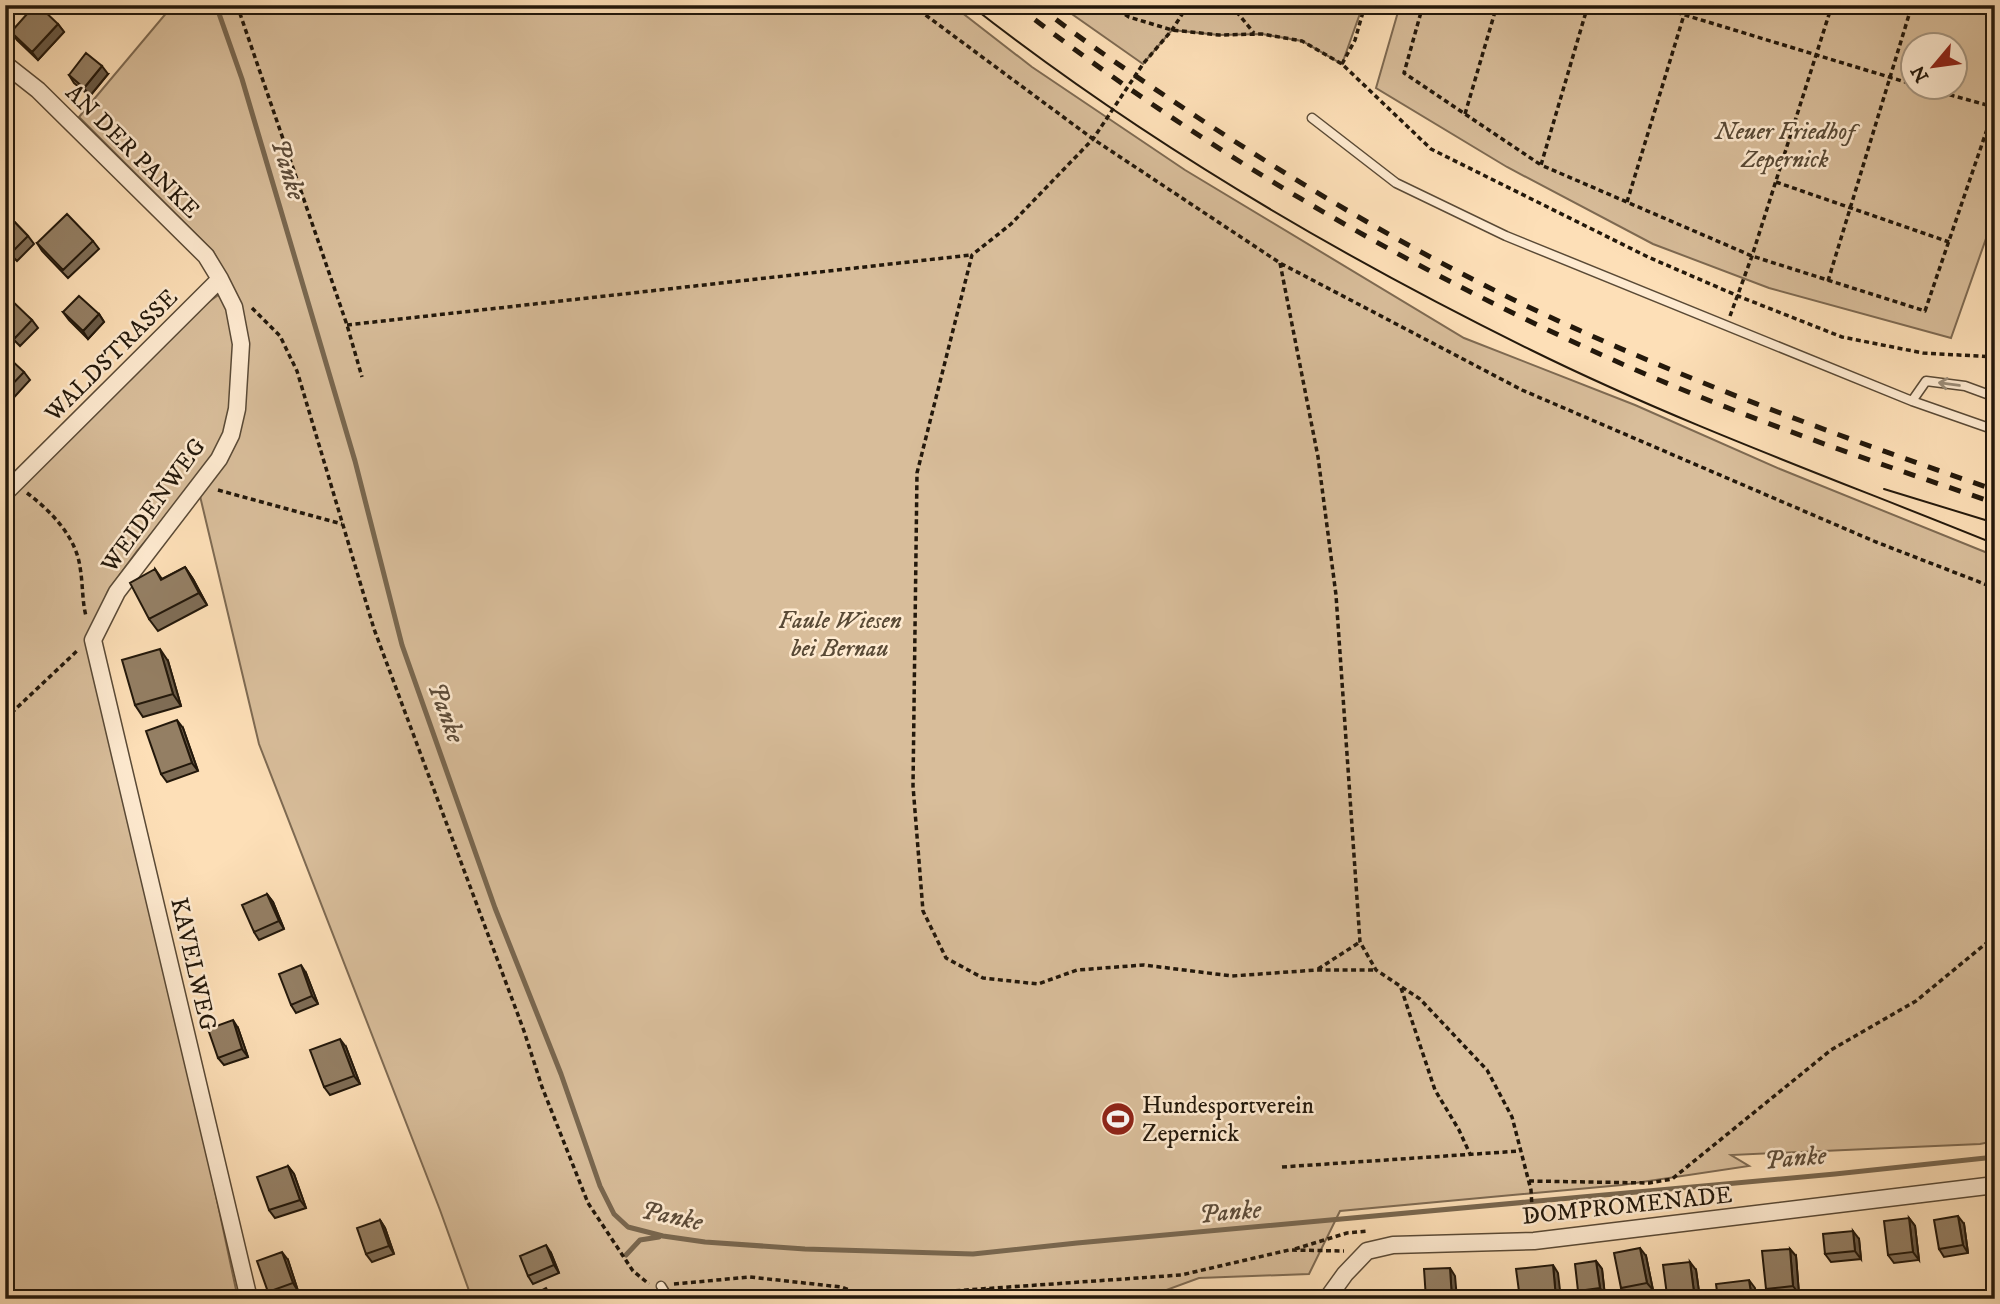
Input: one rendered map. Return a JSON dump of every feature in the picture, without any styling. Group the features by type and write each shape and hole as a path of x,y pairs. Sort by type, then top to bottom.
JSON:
{"street":[{"name":"AN DER PANKE","path":"5,64 38,90 206,257 222,284"},
{"name":"WEIDENWEG","path":"93,640 117,592 219,459 231,435 237,409 241,344 234,307 222,284"},
{"name":"WALDSTRASSE","path":"10,488 222,284"},
{"name":"KAVELWEG","path":"93,640 113,715 249,1299"},
{"name":"DOMPROMENADE","path":"1367,1251 1393,1245 1534,1241 1995,1185"},
{"path":"1327,1299 1345,1273 1367,1251"}],"lane":[{"path":"1312,118 1396,183 1506,236 1912,401 1995,430"},
{"path":"1912,401 1926,381 1965,386 1995,397"},
{"path":"661,1286 669,1299"}],"path":[{"path":"237,5 347,325 362,377"},
{"path":"912,5 1093,139 1280,263 1522,390 1877,542 1995,588"},
{"path":"1111,5 1129,17 1172,30 1219,35 1255,34 1302,41 1342,64 1431,149 1648,257 1738,296 1842,337 1923,353 1995,357"},
{"path":"347,325 972,255 1011,224 1093,139 1143,64 1172,30 1188,5"},
{"path":"1231,5 1255,34"},
{"path":"1342,64 1355,40 1365,5"},
{"path":"1423,5 1404,73 1541,166 1752,256 1925,311 1995,107 1968,100"},
{"path":"1465,114 1497,5"},
{"path":"1541,166 1588,5"},
{"path":"1652,5 1898,79"},
{"path":"1627,202 1687,5"},
{"path":"1726,325 1752,256 1832,5"},
{"path":"1828,281 1912,5"},
{"path":"1776,182 1949,242"},
{"path":"972,255 917,473 913,786 923,911 946,958 983,978 1038,984 1077,970 1144,965 1232,976 1316,970 1376,970"},
{"path":"1280,263 1318,457 1336,595 1360,942 1376,970 1420,999 1487,1070 1512,1117 1531,1189 1533,1222"},
{"path":"222,284 243,299 280,336 297,371 374,629 524,1031 541,1087 588,1203 633,1271 648,1284 661,1286 750,1277 841,1287 873,1299"},
{"path":"199,485 343,524"},
{"path":"5,719 72,654 93,640 85,611 79,559 70,538 43,505 10,488"},
{"path":"1995,867 1995,884"},
{"path":"1529,1181 1649,1183 1672,1179 1831,1050 1916,1001 1995,936"},
{"path":"1316,970 1360,942"},
{"path":"1400,986 1435,1090 1470,1154"},
{"path":"1282,1167 1520,1151"},
{"path":"888,1299 922,1293 1181,1275 1289,1250 1367,1251"},
{"path":"988,1288 988,1299"}],"green space":[{"name":"Faule Wiesen bei Bernau","path":"173,5 952,5 1032,67 1185,170 1464,338 1635,405 1780,469 1995,556 1995,1141 1980,1144 1731,1155 1749,1166 1622,1185 1340,1211 1309,1274 1199,1278 1142,1299 472,1299 259,744 200,496 179,501 137,551 108,591 89,636 190,1073 238,1299 5,1299 5,501 202,307 231,285 213,251 79,117"},
{"path":"1059,5 1363,5 1342,64 1302,41 1262,34 1219,35 1172,30 1143,64"},
{"name":"Neuer Friedhof Zepernick","path":"1400,5 1995,5 1995,213 1951,338 1769,288 1653,244 1507,167 1376,88"}],"building":[{"path":"35,5 58,24 32,52 11,32"},
{"path":"86,53 102,66 84,88 69,75"},
{"path":"5,212 28,236 11,253 5,247"},
{"path":"67,214 93,241 63,270 37,243"},
{"path":"79,296 99,314 83,331 63,312"},
{"path":"8,297 32,320 15,338 5,328 5,299"},
{"path":"9,358 24,372 5,392 5,362"},
{"path":"185,567 199,593 149,619 130,583 155,569 161,580"},
{"path":"160,649 173,694 135,705 122,660"},
{"path":"177,720 192,763 161,774 146,731"},
{"path":"267,894 279,921 254,932 242,905"},
{"path":"301,965 312,996 291,1005 279,974"},
{"path":"233,1020 242,1049 218,1058 208,1029"},
{"path":"340,1039 354,1076 324,1087 310,1050"},
{"path":"288,1166 300,1200 269,1210 257,1177"},
{"path":"1958,1216 1963,1245 1939,1249 1934,1220"},
{"path":"1909,1218 1913,1252 1888,1255 1884,1221"},
{"path":"380,1220 389,1246 366,1254 357,1228"},
{"path":"1853,1231 1855,1251 1825,1254 1823,1234"},
{"path":"546,1245 554,1265 528,1276 520,1256"},
{"path":"1640,1248 1647,1283 1621,1288 1614,1253"},
{"path":"1790,1249 1793,1286 1766,1289 1762,1251"},
{"path":"282,1252 293,1283 268,1292 257,1261"},
{"path":"1596,1261 1600,1288 1578,1291 1575,1264"},
{"path":"1690,1262 1694,1292 1667,1295 1663,1265"},
{"path":"1553,1265 1556,1298 1520,1299 1516,1269"},
{"path":"1450,1268 1452,1299 1426,1299 1424,1269"},
{"path":"1749,1280 1752,1299 1718,1299 1716,1284"},
{"path":"546,1288 552,1299 525,1299"},
{"path":"1404,1293 1405,1299 1375,1299 1375,1298"}],"waterway":[{"name":"Panke","path":"216,5 242,79 355,461 402,645 495,908 561,1074 600,1186 614,1214 628,1227 663,1236 705,1242 805,1249 973,1254 1995,1157"},
{"path":"626,1255 640,1240 659,1237"}],"tram line":[{"path":"970,5 1103,103 1172,148 1313,234 1457,313 1645,403 1995,544"},
{"path":"1884,489 1995,523"}],"railway":[{"path":"1016,5 1085,57 1229,155 1378,243 1455,284 1611,359 1705,399 1849,453 1995,503"},
{"path":"1037,5 1136,76 1283,171 1414,248 1504,295 1605,342 1715,387 1995,490"}],"place":[{"name":"Hundesportverein Zepernick","path":"1118,1119"}]}
